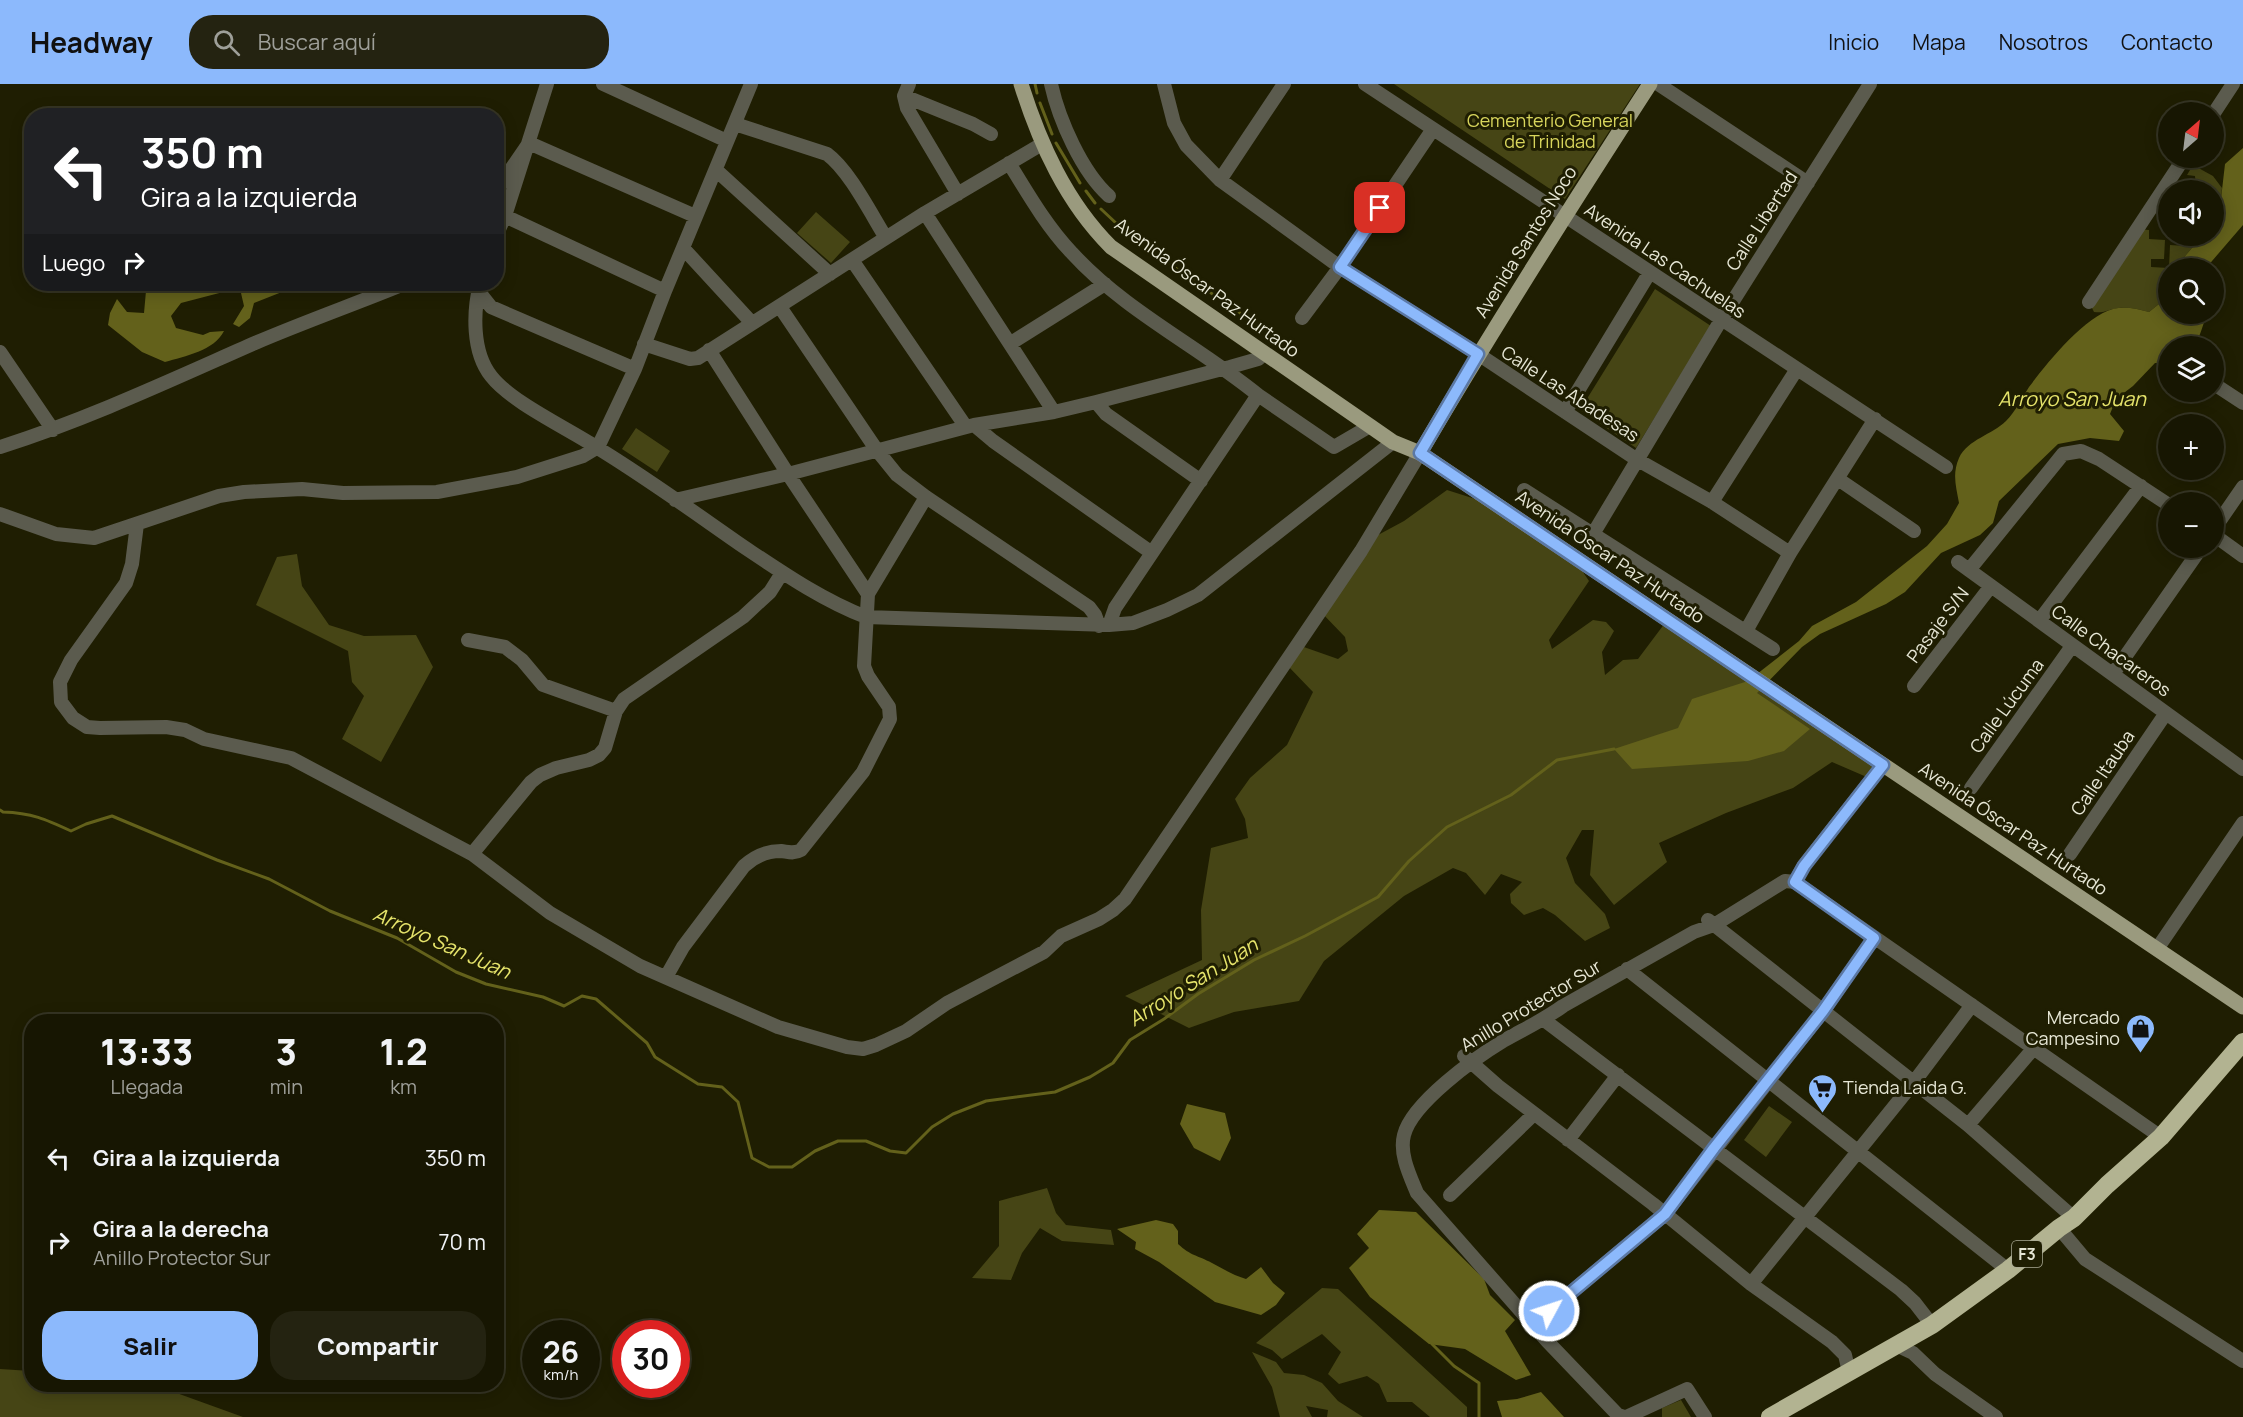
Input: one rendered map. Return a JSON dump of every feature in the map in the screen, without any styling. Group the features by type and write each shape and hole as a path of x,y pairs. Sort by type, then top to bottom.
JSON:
{"highway":[{"name":"F3","path":"1770,1417 1932,1324 2008,1270 2074,1218 2161,1137 2243,1042"}],"main road":[{"name":"Avenida Óscar Paz Hurtado","path":"1021,84 1042,144 1084,217 1111,247 1261,356 1393,442 1420,453 2243,1007"},
{"name":"Avenida Santos Noco","path":"1420,453 1564,215 1650,84"}],"street":[{"path":"547,84 505,216 665,291"},
{"path":"603,84 727,141"},
{"path":"0,514 56,534 94,538 219,496 244,492 302,489 343,493 437,492 517,477 583,456 597,447 635,369 695,216 751,84"},
{"path":"1052,84 1068,131 1086,170 1108,196"},
{"name":"Calle Las Abadesas","path":"1164,84 1174,123 1186,145 1220,180 1340,267 1478,354 1636,459 1712,502 1790,553"},
{"path":"1220,180 1284,84"},
{"name":"Avenida Las Cachuelas","path":"1365,84 1946,467"},
{"path":"1658,84 1808,183"},
{"name":"Calle Libertad","path":"1593,534 1720,320 1870,84"},
{"path":"2221,102 2233,84"},
{"path":"958,194 907,108 907,90 991,134"},
{"path":"735,124 827,154 846,175 886,238"},
{"path":"1302,318 1340,267 1433,129"},
{"path":"504,179 529,143"},
{"path":"529,143 695,216"},
{"path":"644,344 690,359 698,358 925,213 1042,144"},
{"path":"1009,163 1050,228 1072,254 1141,312 1228,368 1258,395 1334,447 1370,426"},
{"path":"2089,302 2177,168"},
{"path":"716,170 830,274"},
{"path":"925,213 1054,412"},
{"path":"683,248 752,323"},
{"path":"852,260 970,426 1152,553"},
{"path":"1565,412 1650,272"},
{"path":"1011,343 1105,284"},
{"path":"0,447 53,430 257,343 387,291"},
{"path":"477,291 477,337 483,364 491,377 507,393 597,447 782,573 838,606 866,617 1104,626 1133,623 1198,595 1393,442"},
{"path":"480,291 491,307 635,369"},
{"path":"780,307 876,449 897,475 1089,607 1104,626"},
{"path":"709,350 868,594"},
{"path":"0,352 53,430"},
{"path":"675,500 788,474 970,426 1054,412 1096,402 1228,368 1261,356"},
{"path":"1712,502 1797,369"},
{"path":"2224,391 2243,403"},
{"path":"1104,626 1258,395"},
{"path":"1096,402 1107,414 1201,481"},
{"path":"1746,631 1790,553 1875,419"},
{"name":"Calle Chacareros","path":"2141,486 2099,459 2081,451 2063,454 1963,566 2243,768"},
{"path":"137,524 132,564 126,583 71,660 60,682 61,702 73,718 87,727 138,726 185,730 204,738 291,758 472,854 550,914 640,966 778,1027 848,1047 863,1049 906,1031 947,1003 1044,952 1061,936 1113,910 1125,899 1361,551 1420,453"},
{"path":"1838,478 1914,531"},
{"path":"2039,621 2141,486 2158,498"},
{"path":"2224,515 2243,487"},
{"path":"1524,490 1773,649"},
{"path":"666,976 683,947 744,866 767,852 797,853 801,850 863,772 890,718 889,707 864,666 868,594 926,497"},
{"path":"2224,542 2243,556"},
{"path":"2113,674 2194,558"},
{"path":"472,854 531,782 556,768 589,760 598,755 605,748 616,711 624,699 698,650 752,610 770,592 782,573"},
{"name":"Pasaje S/N","path":"1914,686 1990,586"},
{"path":"468,640 505,647 522,660 543,685 616,711"},
{"name":"Calle Lúcuma","path":"1971,788 2072,646"},
{"name":"Calle Itauba","path":"2070,854 2166,713"},
{"path":"1883,765 1804,866 1795,882 2161,1137"},
{"path":"2157,949 2243,823"},
{"name":"Anillo Protector Sur","path":"1705,1417 1687,1389 1625,1417 1618,1415 1533,1324 1417,1193 1405,1164 1403,1137 1410,1119 1421,1105 1467,1059 1544,1020 1563,1006 1627,969 1785,881 1795,882"},
{"path":"1710,922 1968,1125 2074,1218"},
{"path":"1533,1324 1665,1214 1714,1148 1823,1011 1874,938"},
{"path":"1627,969 2008,1270"},
{"path":"1751,1284 1914,1082 1972,1005"},
{"path":"1544,1020 1902,1290 1932,1324"},
{"path":"1968,1125 2033,1049"},
{"path":"1467,1059 1751,1284 1832,1342 1845,1354 1850,1372"},
{"path":"1568,1140 1618,1075"},
{"path":"1450,1195 1534,1114"},
{"path":"2059,1228 2085,1259 2243,1361"},
{"path":"1896,1345 1913,1353 1935,1374 1996,1417"}],"green space":[{"name":"Cementerio General de Trinidad","path":"1394,84 1640,84 1565,199"},
{"path":"2191,168 2198,168 2216,180 2195,180 2195,176 2187,175"},
{"path":"816,212 850,242 831,263 797,233"},
{"path":"2137,229 2149,230 2149,239 2158,240 2158,246 2165,246 2164,258 2151,259 2151,267 2158,267 2158,305 2149,312 2123,308 2094,312 2089,302"},
{"path":"2170,246 2194,246 2183,258 2169,258"},
{"path":"1655,289 1711,326 1636,448 1580,410"},
{"path":"636,428 670,451 657,472 622,449"},
{"path":"1447,490 1488,503 1581,569 1589,581 1549,640 1552,649 1593,620 1606,622 1614,631 1602,652 1605,675 1623,660 1638,659 1665,623 1874,762 1869,778 1832,762 1793,788 1726,813 1659,843 1667,862 1614,905 1590,875 1594,830 1582,830 1566,858 1575,883 1605,914 1610,928 1585,941 1555,915 1543,908 1524,915 1511,903 1510,894 1522,882 1501,874 1485,895 1466,873 1453,868 1404,896 1324,961 1299,1001 1234,1012 1189,1028 1125,996 1202,960 1201,910 1211,848 1248,838 1245,819 1235,799 1250,778 1287,745 1313,692 1287,665 1301,646 1338,659 1348,651 1345,637 1320,611 1365,542 1404,521"},
{"path":"297,554 302,586 329,625 364,636 416,635 433,667 381,762 342,739 364,696 352,682 348,651 256,605 277,557"},
{"path":"1769,1106 1792,1122 1766,1157 1744,1140"},
{"path":"1047,1188 1056,1213 1066,1225 1111,1230 1114,1245 1062,1241 1040,1228 1022,1253 1011,1280 972,1278 999,1246 999,1201"},
{"path":"1322,1288 1338,1289 1467,1407 1467,1417 1430,1417 1412,1402 1387,1402 1379,1384 1367,1376 1339,1384 1328,1374 1341,1352 1322,1334 1282,1359 1272,1350 1256,1343"},
{"path":"1252,1352 1276,1362 1284,1373 1304,1375 1322,1383 1338,1401 1363,1417 1327,1417 1328,1410 1306,1406 1312,1417 1280,1417 1272,1387"},
{"path":"0,1369 24,1371 24,1392 174,1392 243,1417 0,1417"},
{"path":"1681,1400 1691,1417 1662,1417 1662,1408"}],"water":[{"path":"2243,148 2243,225 2215,258 2183,258 2194,246 2224,246 2225,164"},
{"path":"146,291 227,291 181,303 171,316 176,328 203,335 224,331 206,348 165,362 142,352 108,325 110,313 117,299 127,312 144,313"},
{"path":"227,291 284,291 254,303 250,318 239,327 233,324 244,306 241,293"},
{"name":"Arroyo San Juan","path":"2158,305 2158,324 2204,324 2199,336 2158,336 2158,363 2155,363 2133,386 2116,399 2110,414 2124,431 2119,441 2090,438 2058,444 1999,501 1993,523 1980,535 1941,553 1905,592 1886,604 1820,634 1802,647 1757,693 1810,729 1784,751 1748,761 1632,769 1614,749 1678,728 1692,699 1748,681 1799,641 1812,626 1856,602 1927,546 1947,524 1959,503 1955,475 1959,458 1968,446 2006,421 2046,366 2090,321 2118,308 2149,312"},
{"path":"1187,1104 1225,1113 1231,1138 1220,1161 1194,1148 1180,1124"},
{"path":"1379,1210 1416,1212 1484,1279 1490,1295 1515,1320 1505,1331 1531,1375 1516,1380 1465,1349 1429,1344 1370,1297 1349,1268 1369,1248 1357,1234"},
{"path":"1156,1220 1173,1224 1178,1231 1178,1244 1191,1253 1246,1279 1261,1267 1273,1283 1285,1293 1276,1305 1261,1315 1215,1302 1159,1262 1135,1249 1136,1242 1117,1229"},
{"path":"1541,1392 1564,1417 1502,1417 1497,1401 1517,1399"}],"waterway":[{"path":"1035,84 1037,93"},
{"path":"1040,103 1052,134"},
{"path":"1056,143 1080,183"},
{"path":"1086,191 1095,203"},
{"path":"1101,209 1133,239"},
{"path":"1141,244 1160,258"},
{"path":"1168,263 1193,280"},
{"path":"1201,286 1256,324"},
{"name":"Arroyo San Juan","path":"0,810 38,817 71,831 112,816 269,879 330,911 397,938 456,972 486,984 543,997 564,1006 582,996 596,999 647,1043 655,1057 698,1084 722,1087 738,1102 752,1158 769,1167 792,1167 815,1151 838,1141 866,1141 890,1151 906,1153 932,1127 953,1114 986,1101 1055,1092 1090,1077 1113,1063 1130,1040 1198,994 1254,960 1378,897 1409,861 1447,827 1511,795 1557,760 1614,749"},
{"name":"Arroyo San Juan","path":"1432,1344 1454,1366 1479,1383 1479,1417"}],"place":[{"name":"Mercado Campesino","path":"2141,1054"},
{"name":"Tienda Laida G.","path":"1822,1114"}],"route":[{"path":"1380,208 1340,267 1478,354 1420,453 1883,765 1804,866 1795,882 1874,938 1823,1011 1714,1148 1665,1214 1549,1311"}]}
